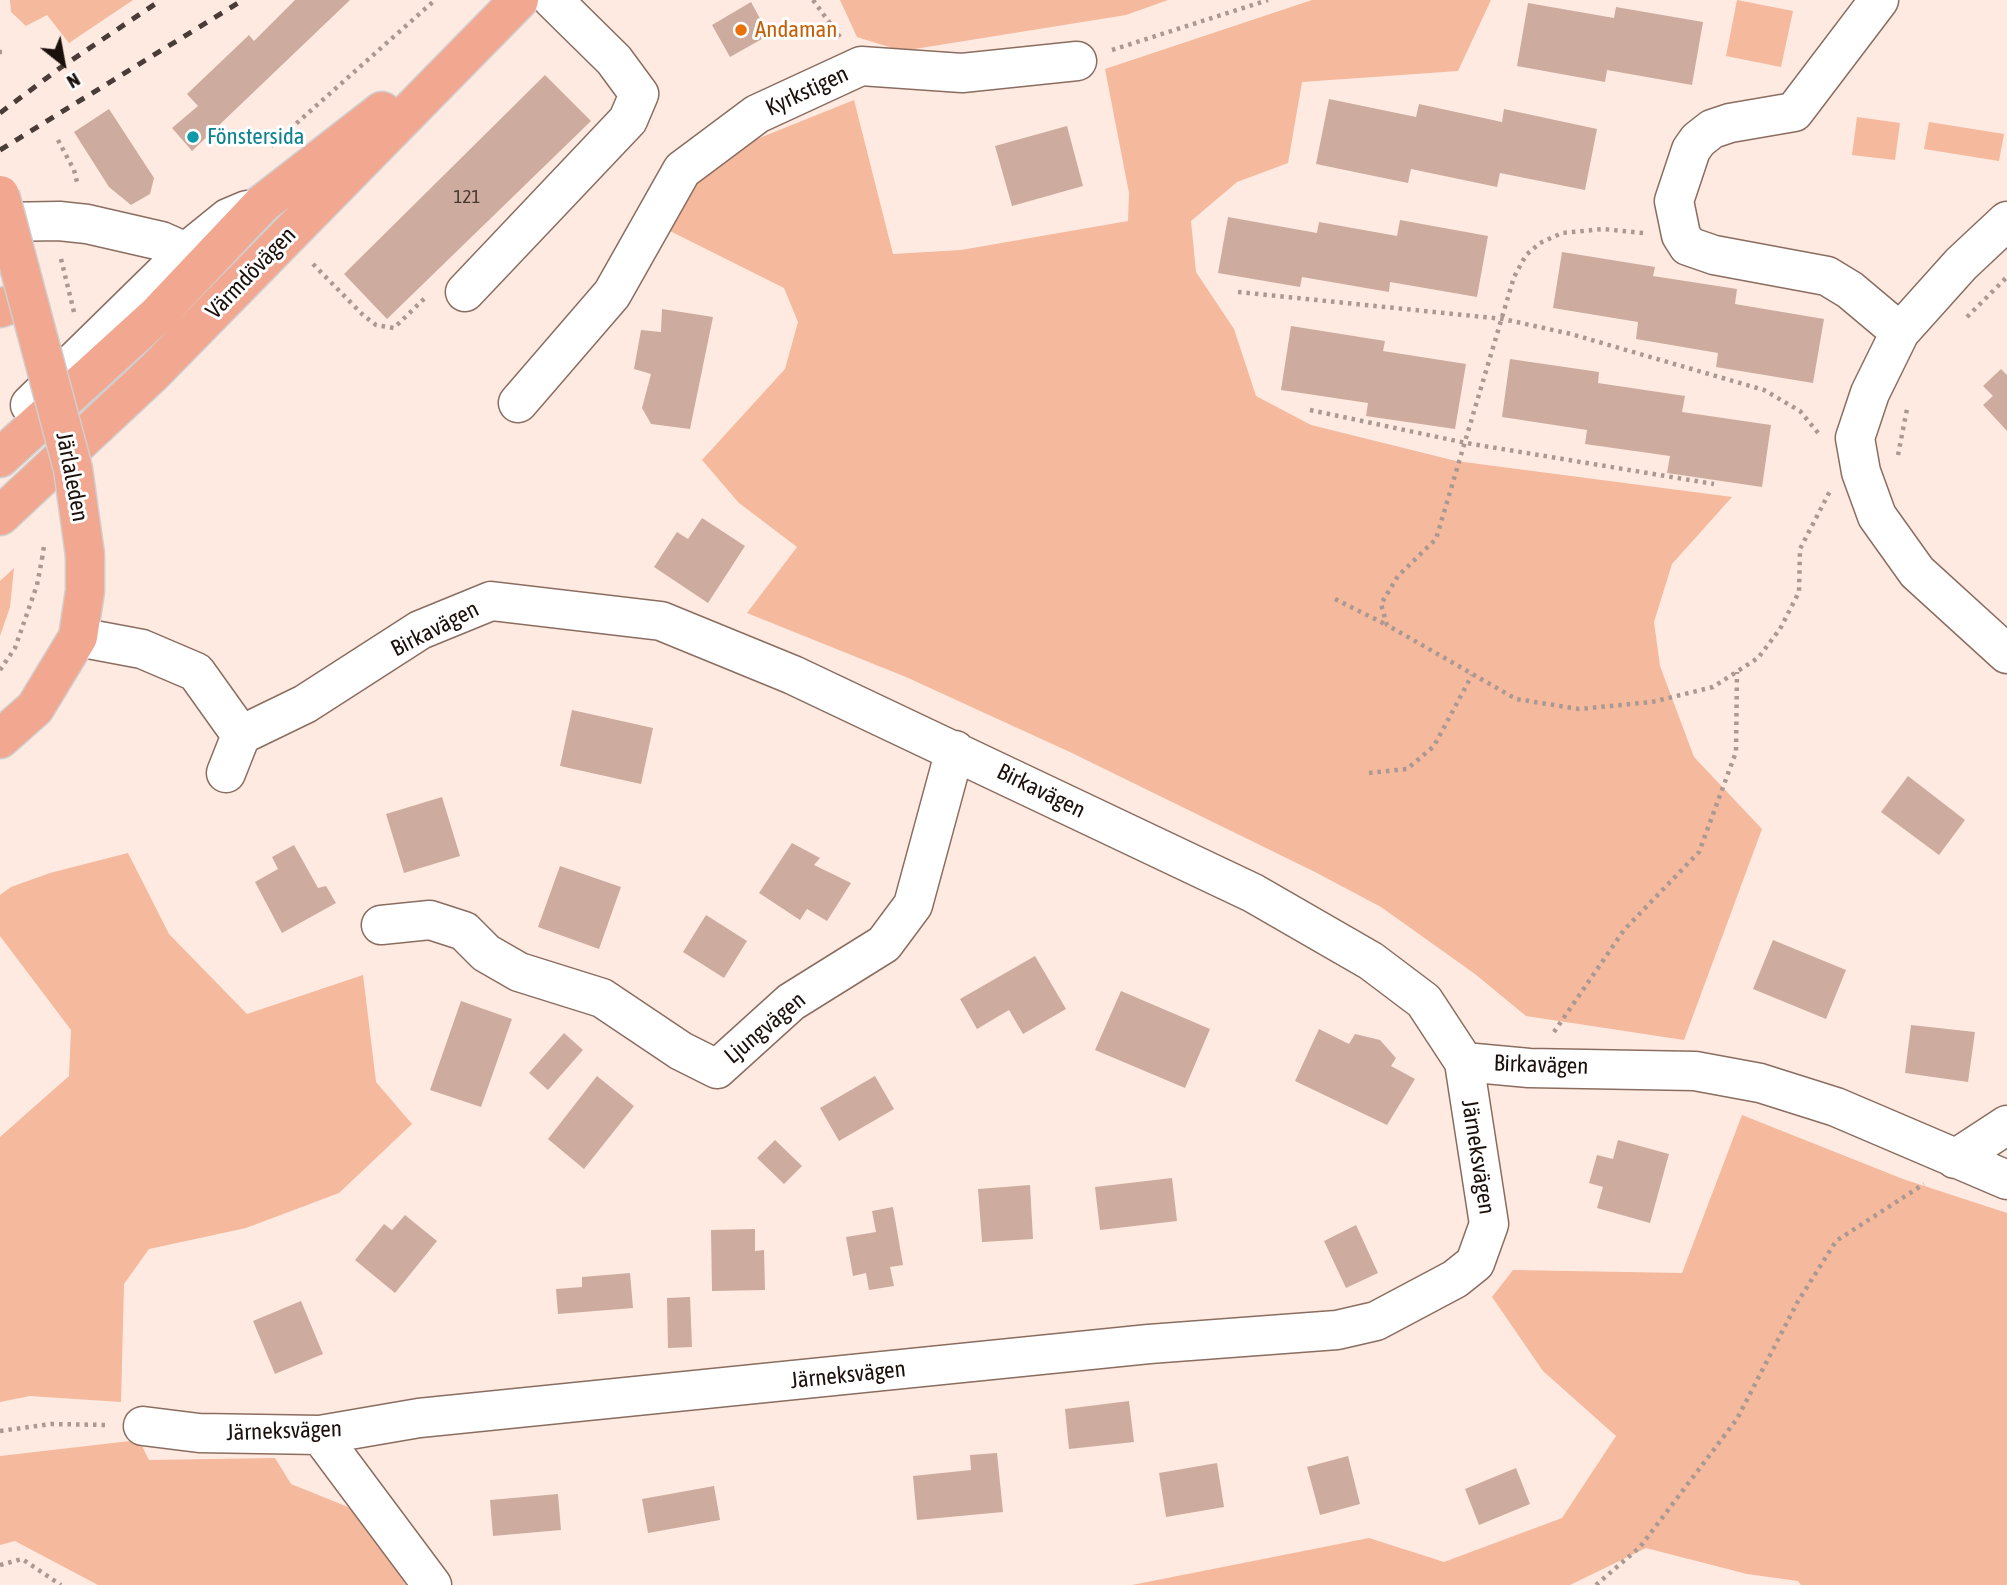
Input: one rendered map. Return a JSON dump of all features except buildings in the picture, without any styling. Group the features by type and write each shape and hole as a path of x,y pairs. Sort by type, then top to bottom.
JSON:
{"main road":[{"name":"Värmdövägen","path":"0,458 157,315 262,204 507,12"},
{"name":"Värmdövägen","path":"0,516 153,372 507,12"},
{"name":"Järlaleden","path":"0,195 13,304 73,469 85,555 85,590 78,637 35,708 0,739"}],"street":[{"path":"448,292 628,120 639,94 614,60 553,0"},
{"path":"1879,0 1794,112 1730,123 1712,130 1698,140 1691,150 1674,201 1677,222 1688,246 1700,252 1827,276 1850,290 1900,332"},
{"name":"Kyrkstigen","path":"518,403 612,294 682,170 757,114 861,66 962,74 1077,61"},
{"path":"0,432 186,252 228,218 262,204"},
{"path":"2007,220 1961,264 1900,332 1870,393 1855,438 1861,472 1877,516 1917,572 2007,654"},
{"path":"0,222 59,221 87,224 161,241 186,252"},
{"name":"Birkavägen","path":"241,735 305,704 420,631 491,601 661,621 793,675 1253,893 1371,961 1424,1001 1464,1062 1529,1068 1695,1072 1760,1083 1836,1107 2007,1180"},
{"path":"78,637 142,649 196,672 241,735 226,773"},
{"name":"Ljungvägen","path":"381,925 430,920 464,931 486,953 519,972 602,998 681,1051 717,1069 791,1002 884,944 899,925 913,905 955,750"},
{"name":"Järneksvägen","path":"143,1426 199,1433 320,1435 419,1418 1149,1344 1337,1330 1376,1321 1455,1279 1475,1263 1483,1245 1489,1224 1464,1062"},
{"path":"1955,1159 2007,1125"},
{"path":"320,1435 432,1585"}],"path":[{"path":"265,152 435,0"},
{"path":"1077,61 1268,0"},
{"path":"58,140 75,170"},
{"path":"1387,625 1381,604 1398,576 1436,539 1514,277 1526,255 1540,243 1562,233 1603,229 1644,233 1677,222"},
{"path":"59,253 75,314"},
{"path":"305,256 363,316 376,325 394,328 448,292"},
{"path":"1961,324 2007,277"},
{"path":"1238,292 1503,319 1572,334 1764,390 1800,411 1822,438"},
{"path":"1335,599 1387,625 1516,699 1579,709 1652,702 1713,687 1758,658 1780,629 1799,592 1800,549 1836,477 1896,464 1909,398"},
{"path":"1310,410 1466,443 1714,484"},
{"path":"0,670 15,648 37,585 42,559"},
{"path":"1529,1068 1624,930 1699,852 1735,752 1737,671"},
{"path":"1369,773 1407,769 1434,746 1472,675"},
{"path":"1596,1585 1640,1547 1737,1419 1797,1303 1836,1241 1910,1195 1955,1159"},
{"path":"0,1431 51,1424 143,1426"},
{"path":"0,1565 22,1559 61,1585"}],"shaded area":[{"path":"10,0 133,0 69,43 47,15 26,26 11,12"},
{"path":"840,0 1168,0 1126,15 902,51 857,37"},
{"path":"1312,0 1491,0 1458,71 1302,82 1288,163 1237,182 1191,221 1196,272 1234,329 1256,396 1311,425 1456,461 1732,497 1672,564 1654,622 1660,666 1694,757 1762,829 1684,1040 1526,1016 1475,974 1381,907 1315,872 1072,753 906,677 747,613 797,547 739,503 702,460 785,369 798,322 784,288 670,231 667,218 694,187 737,147 854,100 893,254 961,250 1128,221 1129,193 1105,69"},
{"path":"1737,0 1793,11 1781,67 1726,56"},
{"path":"1857,117 1900,123 1895,160 1852,155"},
{"path":"1929,122 2004,134 1999,161 1924,149"},
{"path":"14,568 10,607 0,636 0,581"},
{"path":"128,853 169,934 247,1014 363,975 376,1082 412,1124 339,1193 246,1228 149,1249 124,1284 121,1402 30,1396 0,1402 0,1137 69,1076 71,1030 0,936 0,895 11,887 50,873"},
{"path":"1742,1115 1903,1179 2007,1213 2007,1585 1801,1585 1798,1581 1747,1574 1646,1548 1570,1585 1132,1585 1369,1538 1444,1562 1562,1518 1616,1436 1543,1371 1492,1297 1513,1270 1682,1273"},
{"path":"139,1440 149,1460 275,1458 291,1484 348,1507 376,1538 406,1585 98,1585 15,1541 0,1545 0,1456"}],"railway":[{"path":"0,113 60,68 161,0"},
{"path":"0,150 243,0"}],"place":[{"name":"Andaman","path":"741,30"},
{"name":"Fönstersida","path":"193,137"}]}
